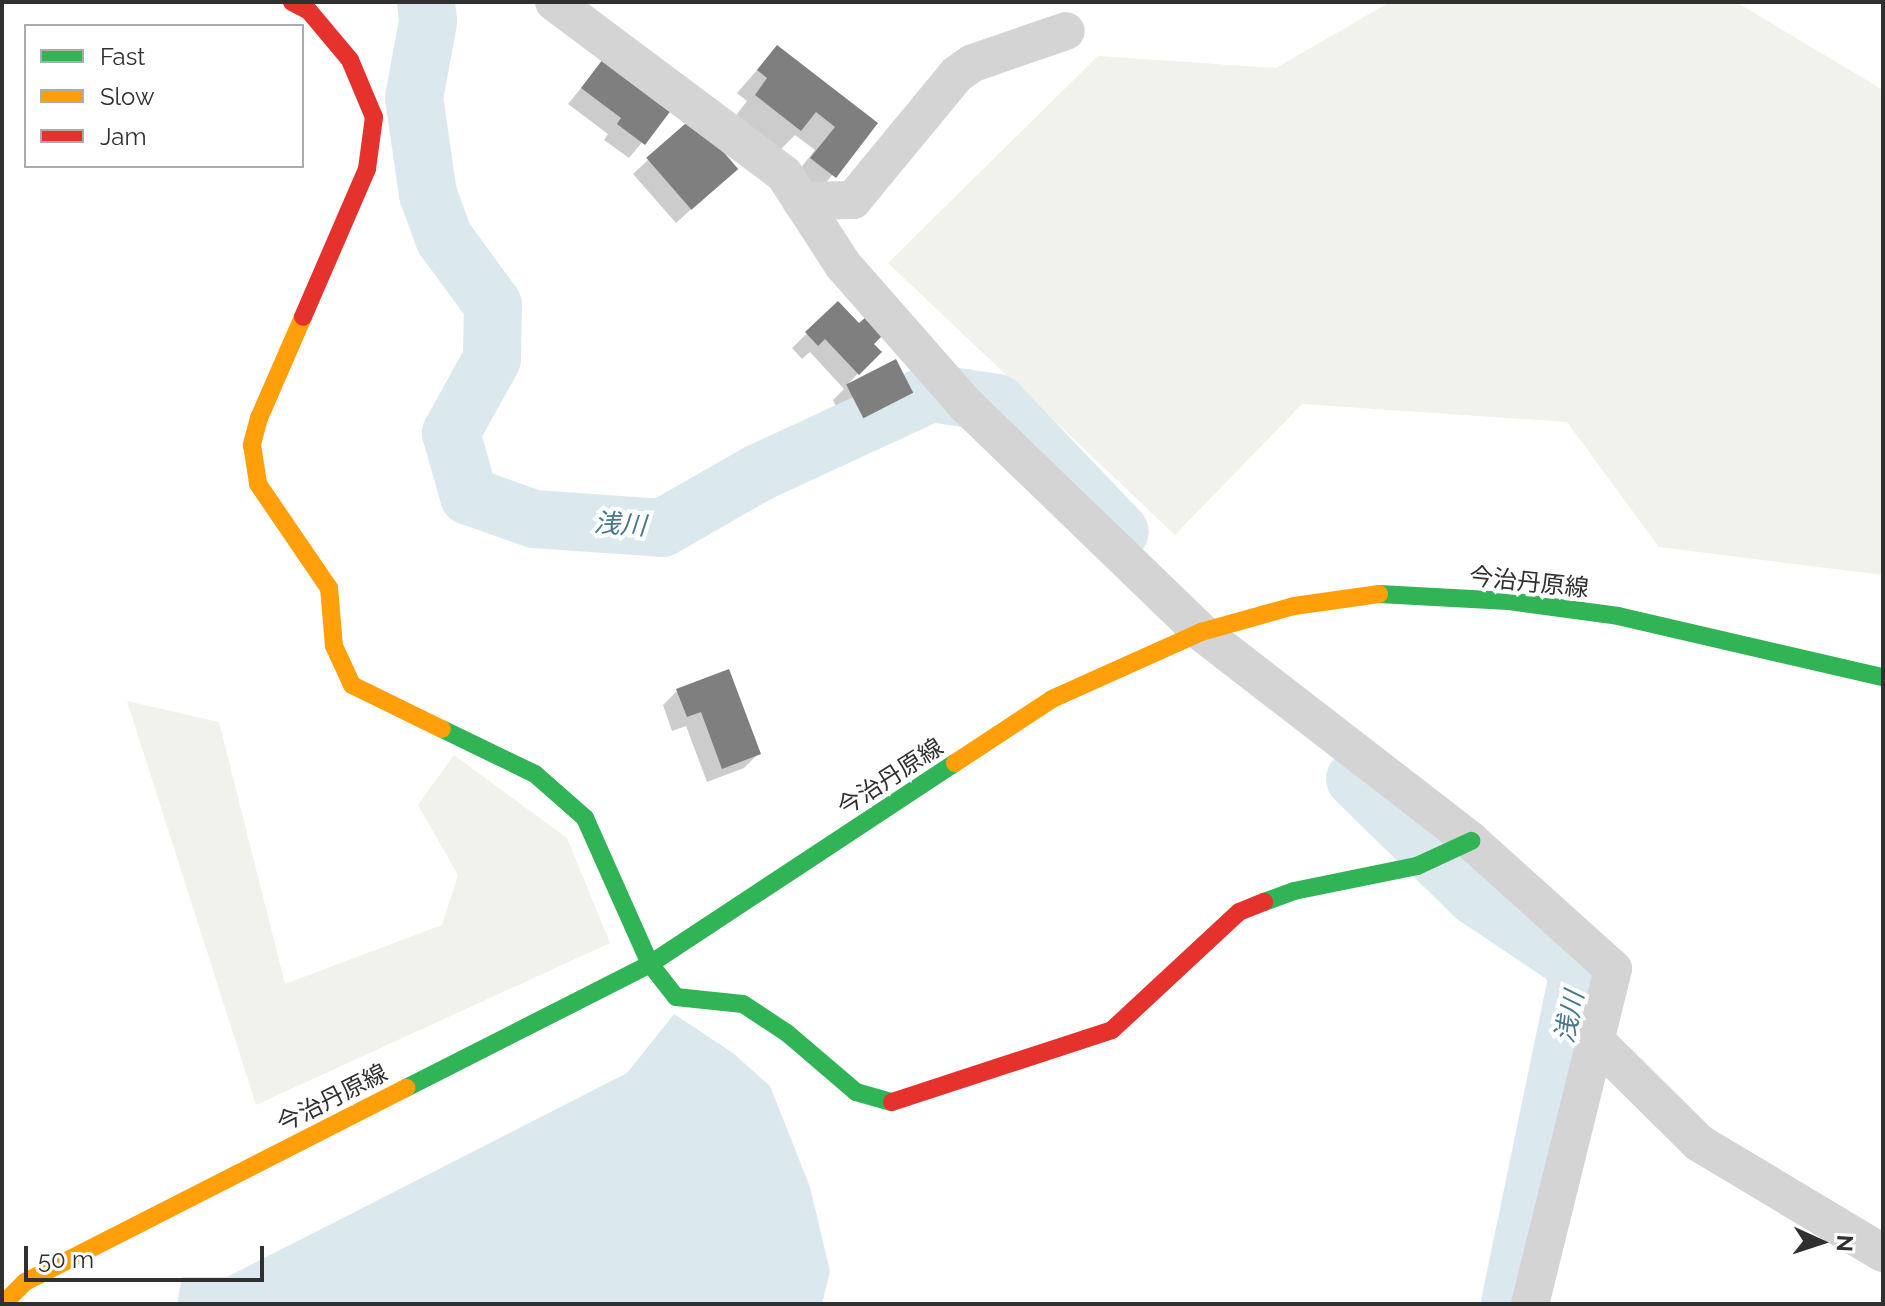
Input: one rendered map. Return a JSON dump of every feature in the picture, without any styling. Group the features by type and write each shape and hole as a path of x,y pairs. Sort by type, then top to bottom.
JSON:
{"street":[{"path":"292,2 309,11 350,60 374,117 367,169 259,418 252,445 258,484 329,588 334,646 352,685 535,774 585,818 650,964 676,997 743,1004 787,1033 856,1092 886,1103 937,1091 1112,1030 1239,912 1294,891 1417,866 1471,841"},
{"path":"554,2 784,174 843,265 967,406 1201,632 1471,841 1613,969 1530,1304"},
{"path":"801,201 853,200 957,74 973,63 1066,31"},
{"name":"今治丹原線","path":"3,1304 650,964 1052,699 1201,632 1294,606 1375,594 1509,601 1618,616 1883,677"},
{"path":"1597,1042 1699,1143 1883,1253"},
{"path":"10,1267 31,1288"}],"shaded area":[{"path":"1390,2 1736,2 1883,90 1883,575 1659,547 1567,422 1302,404 1175,535 888,263 1098,56 1276,68"},
{"path":"127,701 219,722 285,984 442,925 458,875 418,805 454,755 567,838 610,943 256,1105"},
{"path":"674,1014 733,1053 770,1086 810,1187 830,1271 822,1304 177,1304 182,1277 227,1277 627,1073"}],"building":[{"path":"777,45 878,123 836,178 810,158 835,127 816,112 801,131 755,95 767,78 757,70"},
{"path":"603,59 672,109 645,145 617,124 621,118 581,88"},
{"path":"693,117 738,169 691,210 646,158"},
{"path":"838,301 859,323 866,317 883,335 874,344 882,352 859,375 825,339 818,346 805,332"},
{"path":"896,359 913,393 863,418 846,384"},
{"path":"729,669 761,754 722,769 701,712 687,717 676,689"}],"waterway":[{"name":"浅川","path":"426,2 428,22 414,98 428,194 444,238 493,305 492,359 451,433 469,496 534,519 662,528 758,473 931,393 997,403 1120,532"},
{"name":"浅川","path":"1355,779 1476,897 1567,958 1578,975 1510,1304"}],"traffic: fast":[{"path":"1379,594 1509,601 1618,616 1883,677"},
{"path":"442,729 535,774 585,818 650,964 676,997 743,1004 787,1033 856,1092 892,1102"},
{"path":"406,1088 650,964 955,763"},
{"path":"1264,902 1294,891 1417,866 1471,841"}],"traffic: slow":[{"path":"303,317 259,418 252,445 258,484 329,588 334,646 352,685 442,729"},
{"path":"955,763 1052,699 1201,632 1294,606 1379,594"},
{"path":"3,1304 25,1282 406,1088"}],"traffic: jam":[{"path":"292,2 309,11 350,60 374,117 367,169 303,317"},
{"path":"892,1102 1112,1030 1239,912 1264,902"}]}
